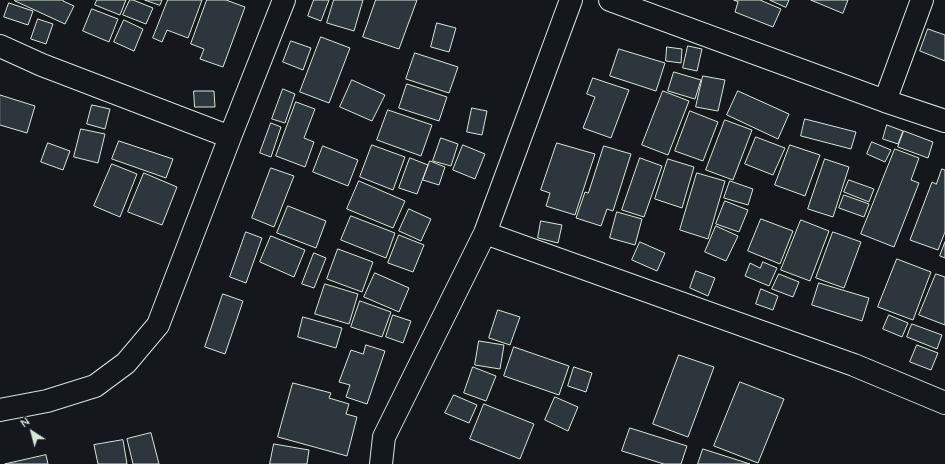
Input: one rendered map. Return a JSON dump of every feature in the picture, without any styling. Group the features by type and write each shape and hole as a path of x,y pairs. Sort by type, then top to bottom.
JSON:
{"street":[{"path":"0,410 47,401 95,386 126,363 158,325 284,0"},
{"path":"381,464 384,437 485,232 571,0"},
{"path":"610,0 885,101 945,121"},
{"path":"885,101 922,0"},
{"path":"0,46 42,65 230,137"},
{"path":"485,232 854,366 945,403"}],"building":[{"path":"15,0 63,0 74,6 65,24"},
{"path":"97,0 126,0 120,15 95,5"},
{"path":"130,0 153,8 146,24 123,15"},
{"path":"145,0 162,0 160,5"},
{"path":"168,0 202,0 188,38 167,30 162,42 153,38"},
{"path":"207,0 226,0 245,7 223,67 200,59 204,49 191,44"},
{"path":"314,0 329,0 321,21 308,16"},
{"path":"334,0 363,0 354,31 327,23"},
{"path":"376,0 417,0 399,49 363,37"},
{"path":"734,0 760,0 781,9 773,27 735,12 738,2"},
{"path":"770,0 789,0 786,7"},
{"path":"811,0 848,0 843,13"},
{"path":"9,3 33,11 28,25 4,17"},
{"path":"92,9 118,19 109,42 83,31"},
{"path":"38,19 53,24 46,44 31,39"},
{"path":"124,20 143,29 134,51 114,42"},
{"path":"437,23 456,28 449,52 431,47"},
{"path":"928,29 945,35 945,61 920,51"},
{"path":"321,37 350,48 329,103 300,92"},
{"path":"291,41 311,48 303,70 283,62"},
{"path":"688,46 702,49 697,71 683,68"},
{"path":"667,47 682,49 681,63 666,61"},
{"path":"619,49 665,63 656,91 610,76"},
{"path":"415,53 458,67 449,93 406,79"},
{"path":"674,72 701,80 695,99 668,91"},
{"path":"703,76 725,80 718,111 696,107"},
{"path":"593,78 629,90 611,138 583,128 595,97 587,94"},
{"path":"352,80 385,95 372,121 340,107"},
{"path":"407,84 447,97 439,121 399,108"},
{"path":"283,89 295,94 285,123 272,119"},
{"path":"194,91 214,91 215,107 195,107"},
{"path":"663,91 689,101 668,155 642,145"},
{"path":"738,91 789,114 778,139 727,115"},
{"path":"0,95 35,106 27,133 0,125"},
{"path":"296,102 315,109 304,138 314,142 305,167 276,156"},
{"path":"92,105 110,109 105,129 87,124"},
{"path":"472,108 487,111 482,135 467,132"},
{"path":"388,110 432,125 421,156 377,140"},
{"path":"690,111 718,122 703,161 675,151"},
{"path":"805,119 856,132 851,149 801,136"},
{"path":"725,120 752,130 733,180 706,170"},
{"path":"271,123 281,127 271,157 260,153"},
{"path":"887,125 903,131 898,144 883,139"},
{"path":"81,129 105,134 98,163 74,157"},
{"path":"904,131 933,142 928,158 898,147"},
{"path":"756,137 785,148 773,175 745,164"},
{"path":"441,138 458,144 451,166 433,161"},
{"path":"119,141 173,159 166,178 112,159"},
{"path":"872,142 891,150 885,162 867,154"},
{"path":"48,143 70,151 63,170 41,162"},
{"path":"557,143 595,154 575,215 546,206 550,193 541,190"},
{"path":"372,145 405,157 393,190 360,177"},
{"path":"463,145 485,154 475,179 453,170"},
{"path":"790,145 820,155 805,196 775,185"},
{"path":"323,146 358,160 348,186 313,172"},
{"path":"604,146 631,154 613,211 607,209 601,226 576,218 585,192 588,193"},
{"path":"895,149 919,158 911,180 919,183 894,247 861,234"},
{"path":"410,158 428,165 417,194 399,188"},
{"path":"640,158 662,166 644,217 622,210"},
{"path":"668,159 694,167 682,208 655,199"},
{"path":"825,159 849,167 833,217 808,209"},
{"path":"430,161 445,167 439,185 423,180"},
{"path":"112,164 137,174 120,217 94,206"},
{"path":"271,168 294,176 274,227 252,218"},
{"path":"942,169 945,170 945,232 938,250 910,240 932,182 936,184"},
{"path":"144,173 177,187 162,225 128,212"},
{"path":"697,173 725,181 708,239 680,230"},
{"path":"849,180 874,189 869,202 844,192"},
{"path":"359,181 405,201 393,228 347,209"},
{"path":"730,181 753,189 748,205 724,198"},
{"path":"844,195 869,204 864,217 839,208"},
{"path":"725,201 748,210 739,232 716,224"},
{"path":"288,206 326,221 316,248 277,233"},
{"path":"409,209 431,219 421,241 399,231"},
{"path":"617,212 642,219 635,245 610,238"},
{"path":"351,216 395,233 386,258 341,240"},
{"path":"761,219 793,231 780,264 748,251"},
{"path":"801,220 829,231 810,281 781,270"},
{"path":"541,221 562,225 558,243 538,238"},
{"path":"716,226 738,236 726,261 705,252"},
{"path":"246,232 262,238 246,283 230,277"},
{"path":"833,232 861,242 844,288 816,278"},
{"path":"399,235 424,245 413,272 388,263"},
{"path":"271,236 305,250 294,277 260,262"},
{"path":"640,242 665,253 657,271 632,260"},
{"path":"945,242 945,258 940,256"},
{"path":"338,249 373,262 362,292 327,279"},
{"path":"314,253 326,258 314,288 302,284"},
{"path":"897,259 931,272 913,320 878,307"},
{"path":"763,262 777,268 769,286 745,276 750,263 760,268"},
{"path":"696,271 715,278 708,296 690,288"},
{"path":"375,273 409,288 399,312 364,297"},
{"path":"779,274 799,282 793,297 772,289"},
{"path":"936,274 945,277 945,325 919,315"},
{"path":"819,283 869,298 862,321 812,305"},
{"path":"325,284 358,294 349,324 315,314"},
{"path":"761,289 778,296 773,310 756,304"},
{"path":"223,294 243,301 225,354 205,347"},
{"path":"360,301 391,312 382,337 351,327"},
{"path":"498,310 520,317 510,345 489,338"},
{"path":"393,315 411,321 403,343 386,337"},
{"path":"889,315 908,323 902,337 883,329"},
{"path":"303,317 342,328 336,348 298,337"},
{"path":"912,324 942,335 937,349 907,337"},
{"path":"479,341 504,345 500,369 475,365"},
{"path":"366,345 385,351 367,404 346,397 350,385 339,382 351,350 363,354"},
{"path":"917,345 938,353 931,370 910,362"},
{"path":"514,347 569,366 559,395 504,376"},
{"path":"679,355 714,367 688,437 653,424"},
{"path":"473,367 496,376 486,401 464,393"},
{"path":"574,367 592,373 586,392 568,386"},
{"path":"740,382 784,399 758,463 714,446"},
{"path":"293,383 331,393 329,398 349,404 346,414 357,417 347,456 278,437"},
{"path":"454,395 477,405 469,423 445,413"},
{"path":"555,397 578,407 568,431 545,420"},
{"path":"484,404 534,424 520,459 470,439"},
{"path":"630,428 687,446 681,464 664,464 622,451"},
{"path":"151,433 159,464 133,464 127,439"},
{"path":"123,440 127,464 98,464 94,445"},
{"path":"274,444 309,450 307,464 270,464"},
{"path":"703,449 750,464 698,464"},
{"path":"46,455 48,464 5,464"}]}
